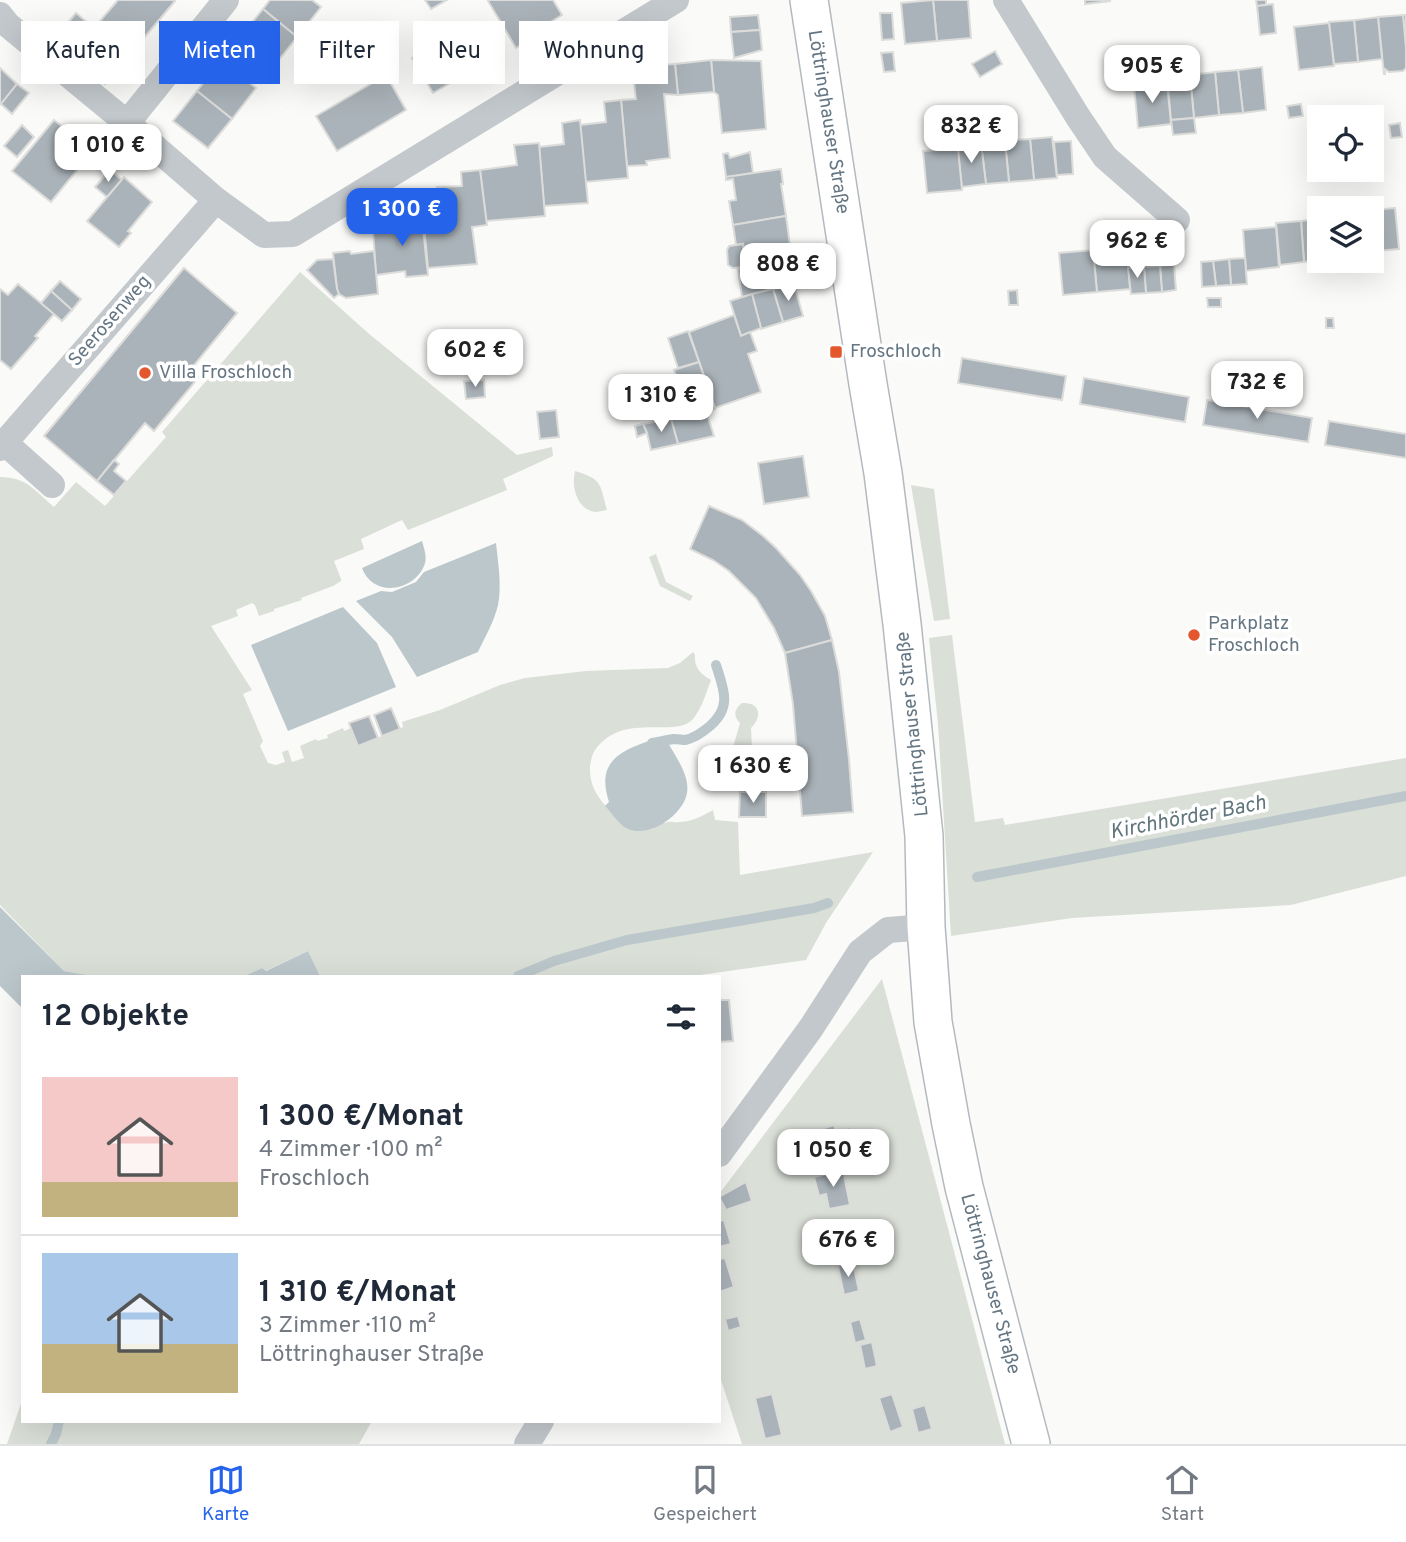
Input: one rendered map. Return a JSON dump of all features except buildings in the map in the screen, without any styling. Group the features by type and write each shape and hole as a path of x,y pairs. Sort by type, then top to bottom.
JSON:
{"street":[{"path":"127,123 226,0"},
{"path":"0,15 8,25 216,200 264,234 293,234 676,0"},
{"name":"Löttringhauser Straße","path":"809,0 883,473 902,624 924,836 926,927 933,1021 964,1187 1031,1444"},
{"path":"1006,0 1105,157 1177,220"},
{"name":"Seerosenweg","path":"52,485 2,445 216,200"},
{"path":"721,1151 811,1028 860,952 888,930 926,927"},
{"path":"527,1444 540,1423"}],"shaded area":[{"path":"300,272 368,333 517,455 552,447 553,456 503,479 507,490 408,530 402,520 361,539 364,549 334,561 341,581 333,586 259,616 252,603 236,610 238,616 211,626 252,690 243,694 263,741 260,746 268,763 276,765 285,762 282,752 288,750 292,762 304,758 300,746 316,739 328,738 327,735 343,728 344,731 351,728 359,746 403,727 402,722 525,678 586,671 668,668 680,663 693,652 698,670 711,680 693,719 674,727 634,728 607,738 595,750 592,758 591,781 600,799 623,824 632,829 642,830 669,822 688,821 713,810 715,820 738,822 740,875 873,852 826,923 806,960 700,975 320,975 308,951 265,971 262,968 246,975 87,975 64,971 0,905 0,477 24,482 54,507 76,482 105,506 166,437 162,432"},
{"path":"575,471 596,480 607,510 596,512 584,507 575,490"},
{"path":"911,485 934,489 950,619 934,621"},
{"path":"422,541 425,563 413,580 405,585 385,588 376,585 362,568"},
{"path":"496,543 500,582 498,605 478,652 417,677 392,637 356,601 381,591 392,592 416,582 424,572"},
{"path":"656,554 666,582 693,596 690,601 660,586 649,557"},
{"path":"343,607 377,643 396,687 288,731 251,645"},
{"path":"952,635 975,822 1003,818 1005,825 1406,758 1406,876 1291,905 1072,918 951,936 938,724 929,638"},
{"path":"742,703 753,705 758,711 757,719 751,728 754,789 736,789 716,783 732,751 740,723 735,713"},
{"path":"652,740 654,747 668,743 684,773 687,793 679,809 664,823 637,831 622,825 605,806 609,802 606,777 608,768 620,754"},
{"path":"0,907 64,971 87,975 21,975 21,1007 0,986"},
{"path":"308,951 320,975 246,975 262,968 266,971"},
{"path":"882,979 1005,1444 742,1444 721,1380 721,1191"},
{"path":"21,1404 21,1423 371,1423 359,1444 7,1444"}],"waterway":[{"path":"652,743 692,738 717,719 724,705 724,698 716,665"},
{"name":"Kirchhörder Bach","path":"977,877 1406,796"},
{"name":"Kirchhörder Bach","path":"520,975 554,961 627,940 814,908 828,903"},
{"name":"Kirchhörder Bach","path":"51,1444 59,1423"}],"place":[{"name":"Froschloch","path":"836,352"},
{"name":"Villa Froschloch","path":"145,373"},
{"name":"Parkplatz Froschloch","path":"1194,635"}]}
